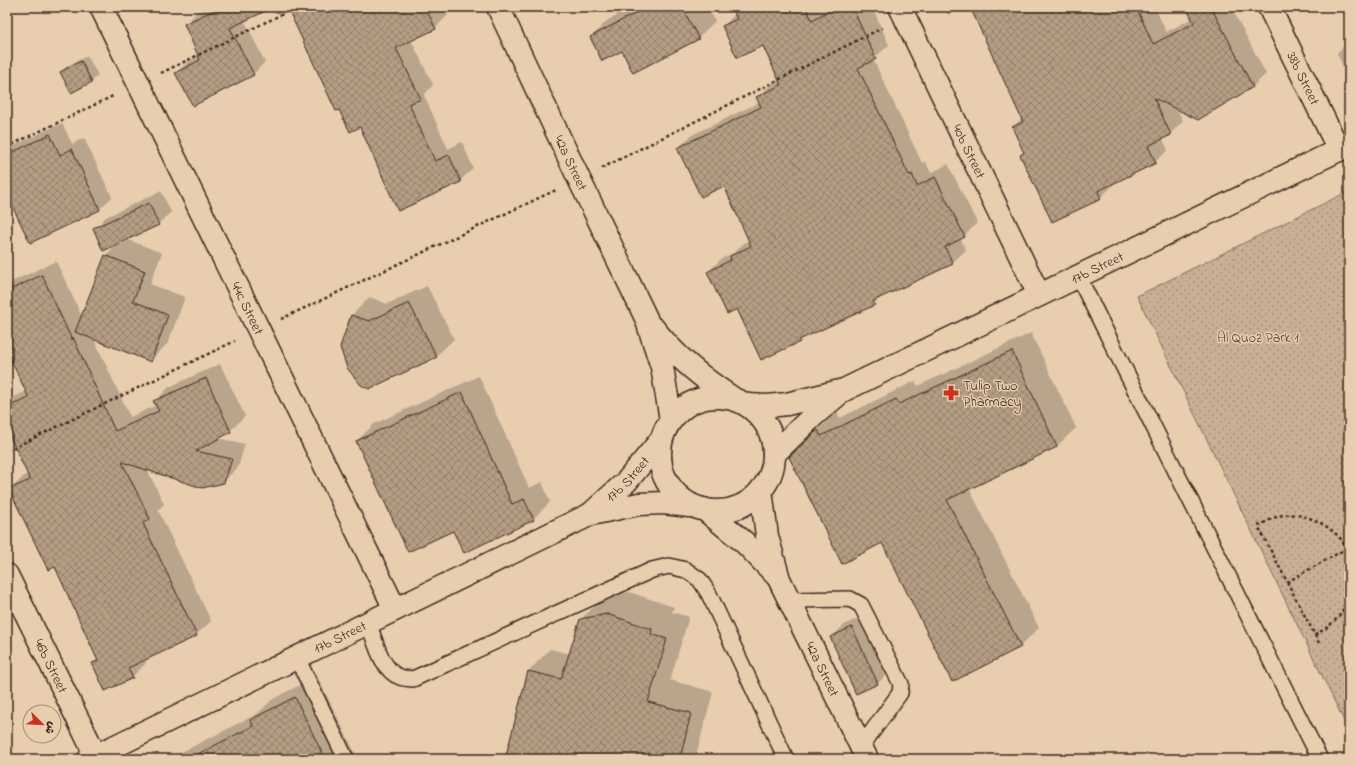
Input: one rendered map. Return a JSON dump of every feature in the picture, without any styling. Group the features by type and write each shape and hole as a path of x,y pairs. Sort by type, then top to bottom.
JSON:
{"street":[{"name":"44c Street","path":"101,7 395,609"},
{"name":"42a Street","path":"498,7 646,318 662,367 671,420"},
{"name":"38b Street","path":"1269,7 1344,147"},
{"name":"40b Street","path":"903,12 1039,295"},
{"name":"17b Street","path":"739,401 768,406 788,404 844,390 1344,147"},
{"name":"42a Street","path":"646,318 664,341 684,362 706,380 739,401"},
{"name":"17b Street","path":"774,454 814,415 844,390"},
{"path":"708,397 739,401 759,414 767,426 773,440 774,454 771,474 761,490 745,504 725,510 697,508 676,493 665,479 660,461 661,440 671,420 687,405 708,397"},
{"name":"17b Street","path":"92,758 591,514 627,481 661,440"},
{"name":"42a Street","path":"761,490 767,536 779,579 864,753"},
{"name":"17b Street","path":"591,514 639,504 664,503 697,508"},
{"name":"42a Street","path":"697,508 744,542 779,579"},
{"name":"46b Street","path":"7,574 92,758"}],"lane":[{"path":"1078,276 1320,759"},
{"path":"368,622 384,662 391,672 401,678 413,679 652,570 669,566 686,570 700,580 709,594 786,759"},
{"path":"789,600 850,599 861,605 901,684 900,693 864,753"},
{"path":"297,658 346,759"}],"path":[{"path":"7,451 258,329 579,179 903,12"},
{"path":"1319,643 1258,526 1273,518 1284,515 1298,515 1312,519 1327,527 1340,539 1348,548 1349,555"},
{"path":"1287,582 1348,548"},
{"path":"1315,635 1328,628 1340,615 1349,595"}],"green space":[{"name":"Al Quoz Park 1","path":"1349,191 1349,731 1137,296"}],"building":[{"path":"221,7 274,7 230,28 254,75 193,106 175,73 200,60 184,24"},
{"path":"287,7 425,7 436,29 396,48 421,99 409,104 435,161 449,155 461,182 398,211 360,127 350,132 339,110 336,111"},
{"path":"647,7 682,7 699,39 633,73 622,51 602,61 590,37"},
{"path":"731,7 806,7 812,20 836,7 852,7 876,59 858,68 909,175 912,174 917,186 935,177 965,237 945,247 953,264 873,301 875,305 799,340 800,342 761,360 737,309 727,314 707,272 731,260 730,256 751,246 724,186 701,197 677,148 761,107 756,97 781,85 763,46 737,58 722,26 737,19"},
{"path":"970,7 1136,7 1153,44 1194,23 1186,7 1211,7 1253,87 1198,120 1154,98 1171,135 1148,146 1156,163 1098,191 1101,199 1052,222 1020,155 1024,153 1012,127 1023,122"},
{"path":"81,61 92,82 71,93 60,72"},
{"path":"50,134 60,155 72,149 100,210 30,243 7,195 7,155"},
{"path":"149,203 159,225 103,251 93,228"},
{"path":"105,255 145,271 133,301 168,315 151,362 75,332"},
{"path":"42,275 72,340 73,337 115,431 159,411 153,401 206,378 231,432 196,451 232,459 224,483 202,488 122,462 150,519 143,523 197,636 128,668 133,678 105,691 92,663 98,661 55,567 48,570 9,489 30,480 7,430 7,407 29,398 7,352 7,291"},
{"path":"409,303 437,357 369,389 361,385 347,368 340,347 351,315 369,321"},
{"path":"1012,351 1057,447 947,500 1021,647 952,682 882,543 842,564 789,457 818,430 821,436 896,399 899,404"},
{"path":"462,392 512,504 524,499 534,520 464,553 453,531 408,552 356,441"},
{"path":"607,614 652,629 651,634 667,639 648,702 691,713 680,759 505,759 528,671 561,679 580,619"},
{"path":"852,627 878,684 856,694 830,637"},
{"path":"295,697 325,759 188,759 253,726 250,720"}],"place":[{"name":"Tulip Two Pharmacy","path":"951,393"}]}
